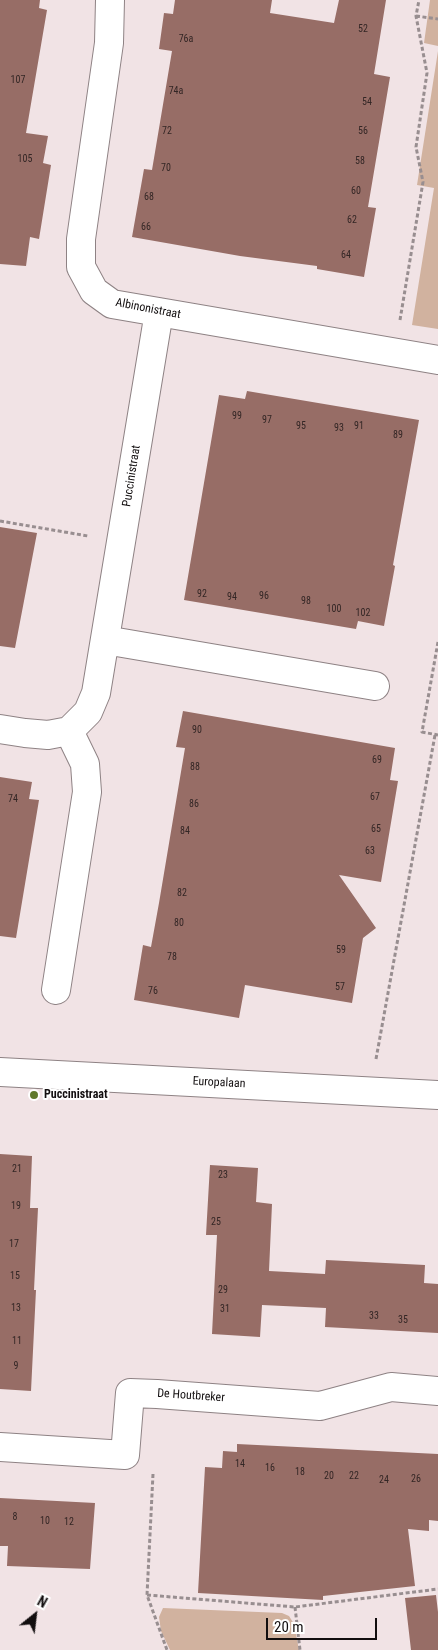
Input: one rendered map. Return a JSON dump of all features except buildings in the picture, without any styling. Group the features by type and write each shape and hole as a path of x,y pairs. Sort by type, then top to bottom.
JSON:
{"street":[{"name":"Albinonistraat","path":"110,0 109,43 81,239 81,268 94,291 112,304 438,360"},
{"name":"Puccinistraat","path":"69,730 88,712 96,693 159,312"},
{"path":"105,640 375,686"},
{"path":"0,729 48,735 69,730 85,764 87,792 56,990"},
{"name":"Europalaan","path":"0,1072 438,1095"},
{"name":"De Houtbreker","path":"0,1447 125,1455 130,1393 320,1406 391,1387 438,1391"}],"path":[{"path":"394,352 422,182 416,147 427,73 416,16 419,0"},
{"path":"416,16 438,19"},
{"path":"0,521 121,542"},
{"path":"370,1091 437,735 422,732 438,642"},
{"path":"153,1470 147,1595 167,1650"},
{"path":"147,1595 295,1607 438,1589"},
{"path":"295,1607 300,1650"}],"shaded area":[{"path":"430,0 438,0 438,46 424,43"},
{"path":"438,51 438,329 412,325 434,188 417,185"},
{"path":"163,1608 282,1613 289,1616 294,1624 299,1650 170,1650 161,1631 159,1617"}],"place":[{"name":"Puccinistraat","path":"34,1095"}]}
